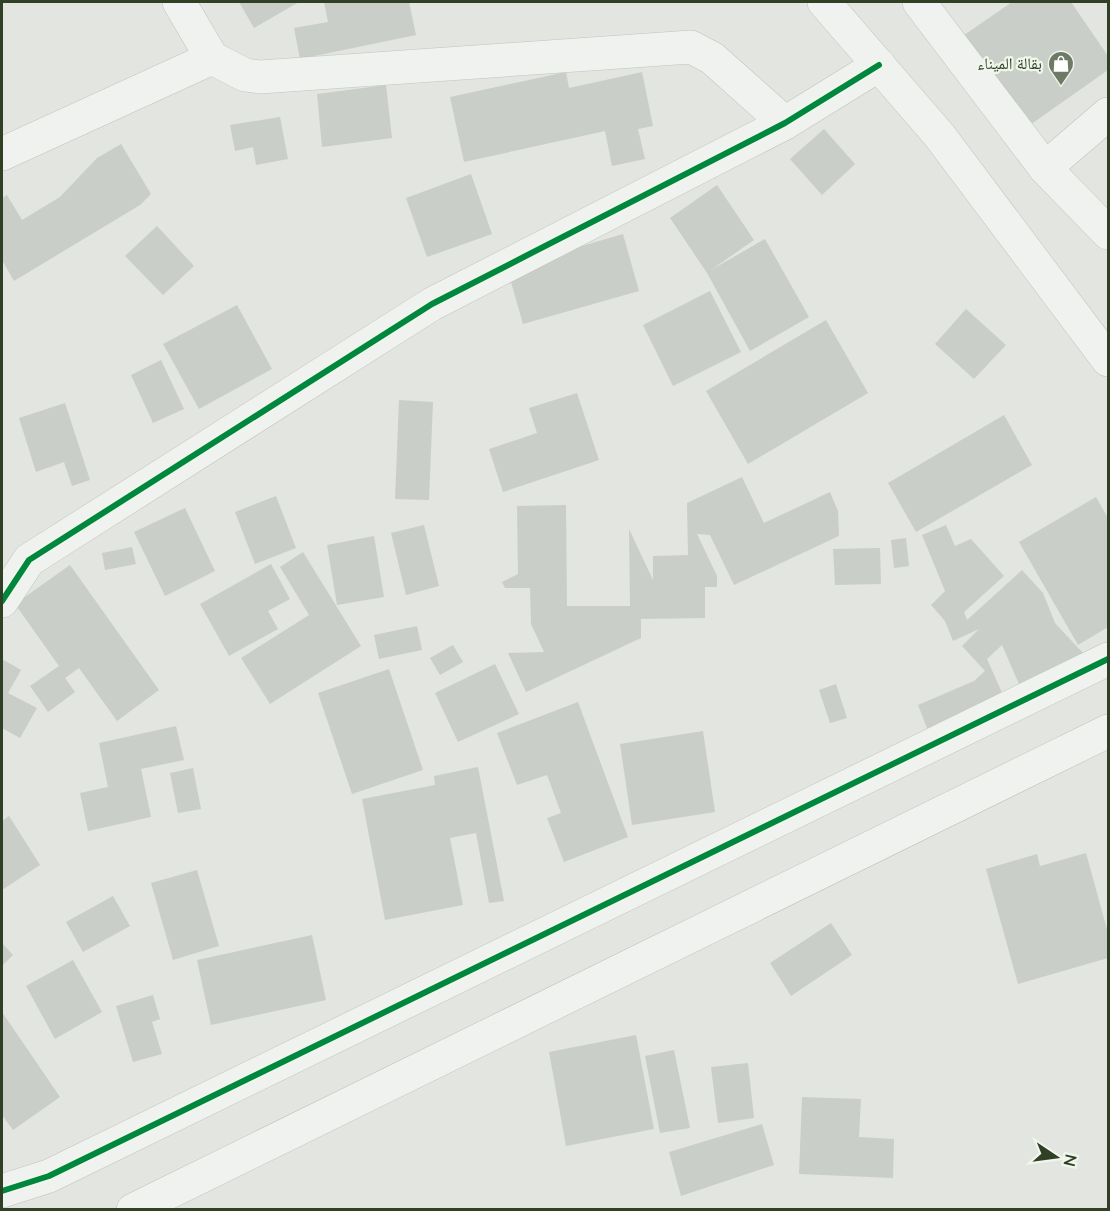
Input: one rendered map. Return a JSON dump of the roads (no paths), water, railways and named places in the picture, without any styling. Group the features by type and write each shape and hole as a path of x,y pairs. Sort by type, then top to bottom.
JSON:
{"street":[{"path":"179,2 212,58 245,75 260,77 691,47 712,58 785,123"},
{"path":"824,2 939,135 1108,360"},
{"path":"919,2 1046,168 1108,233"},
{"path":"2,154 212,58"},
{"path":"2,601 29,560 432,304 785,123 879,65"},
{"path":"1046,168 1108,114"},
{"path":"2,1191 49,1176 1108,659"},
{"path":"133,1209 1108,731"},
{"path":"2,1206 8,1209"}],"place":[{"name":"بقالة الميناء","path":"1061,87"}]}
